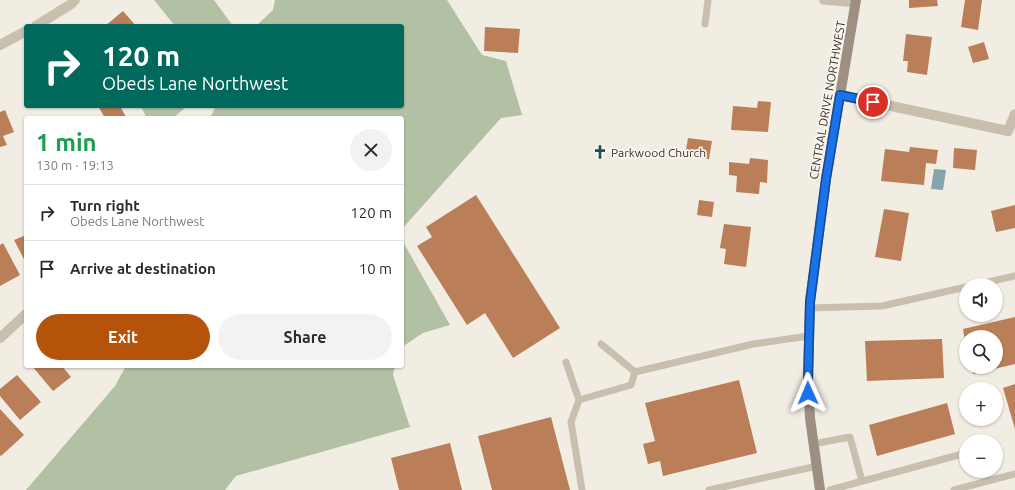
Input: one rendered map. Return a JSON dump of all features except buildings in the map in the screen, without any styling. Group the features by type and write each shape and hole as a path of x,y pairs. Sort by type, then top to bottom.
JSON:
{"street":[{"path":"39,24 75,0"},
{"name":"CENTRAL DRIVE NORTHWEST","path":"820,490 810,418 808,381 810,302 826,179 856,2"},
{"path":"0,45 24,32"},
{"path":"840,95 1008,131 1015,114"},
{"path":"0,338 24,316"}],"lane":[{"path":"705,24 708,0"},
{"path":"823,1 856,2"},
{"path":"1003,279 1015,276"},
{"path":"810,308 882,306 959,289"},
{"path":"635,372 753,344 809,336"},
{"path":"601,344 635,372"},
{"path":"566,362 579,400 571,422 582,490"},
{"path":"579,400 631,385 635,372"},
{"path":"814,444 850,437 862,481"},
{"path":"830,490 959,455"},
{"path":"709,490 817,466"},
{"path":"954,490 1015,474"}],"green space":[{"path":"154,0 214,0 232,24 173,24"},
{"path":"275,0 447,0 482,55 506,61 522,115 501,118 404,227 404,116 211,116 215,108 404,108 404,24 258,24 273,10"},
{"path":"142,108 185,108 175,116 146,116"},
{"path":"404,244 450,325 423,333 404,346"},
{"path":"125,368 395,368 393,375 410,427 236,476 225,490 26,490 115,386"}],"water":[{"path":"934,169 946,170 943,190 931,189"}],"place":[{"name":"Parkwood Church","path":"600,152"}],"route":[{"path":"808,393 810,302 826,179 840,95 873,102"}]}
